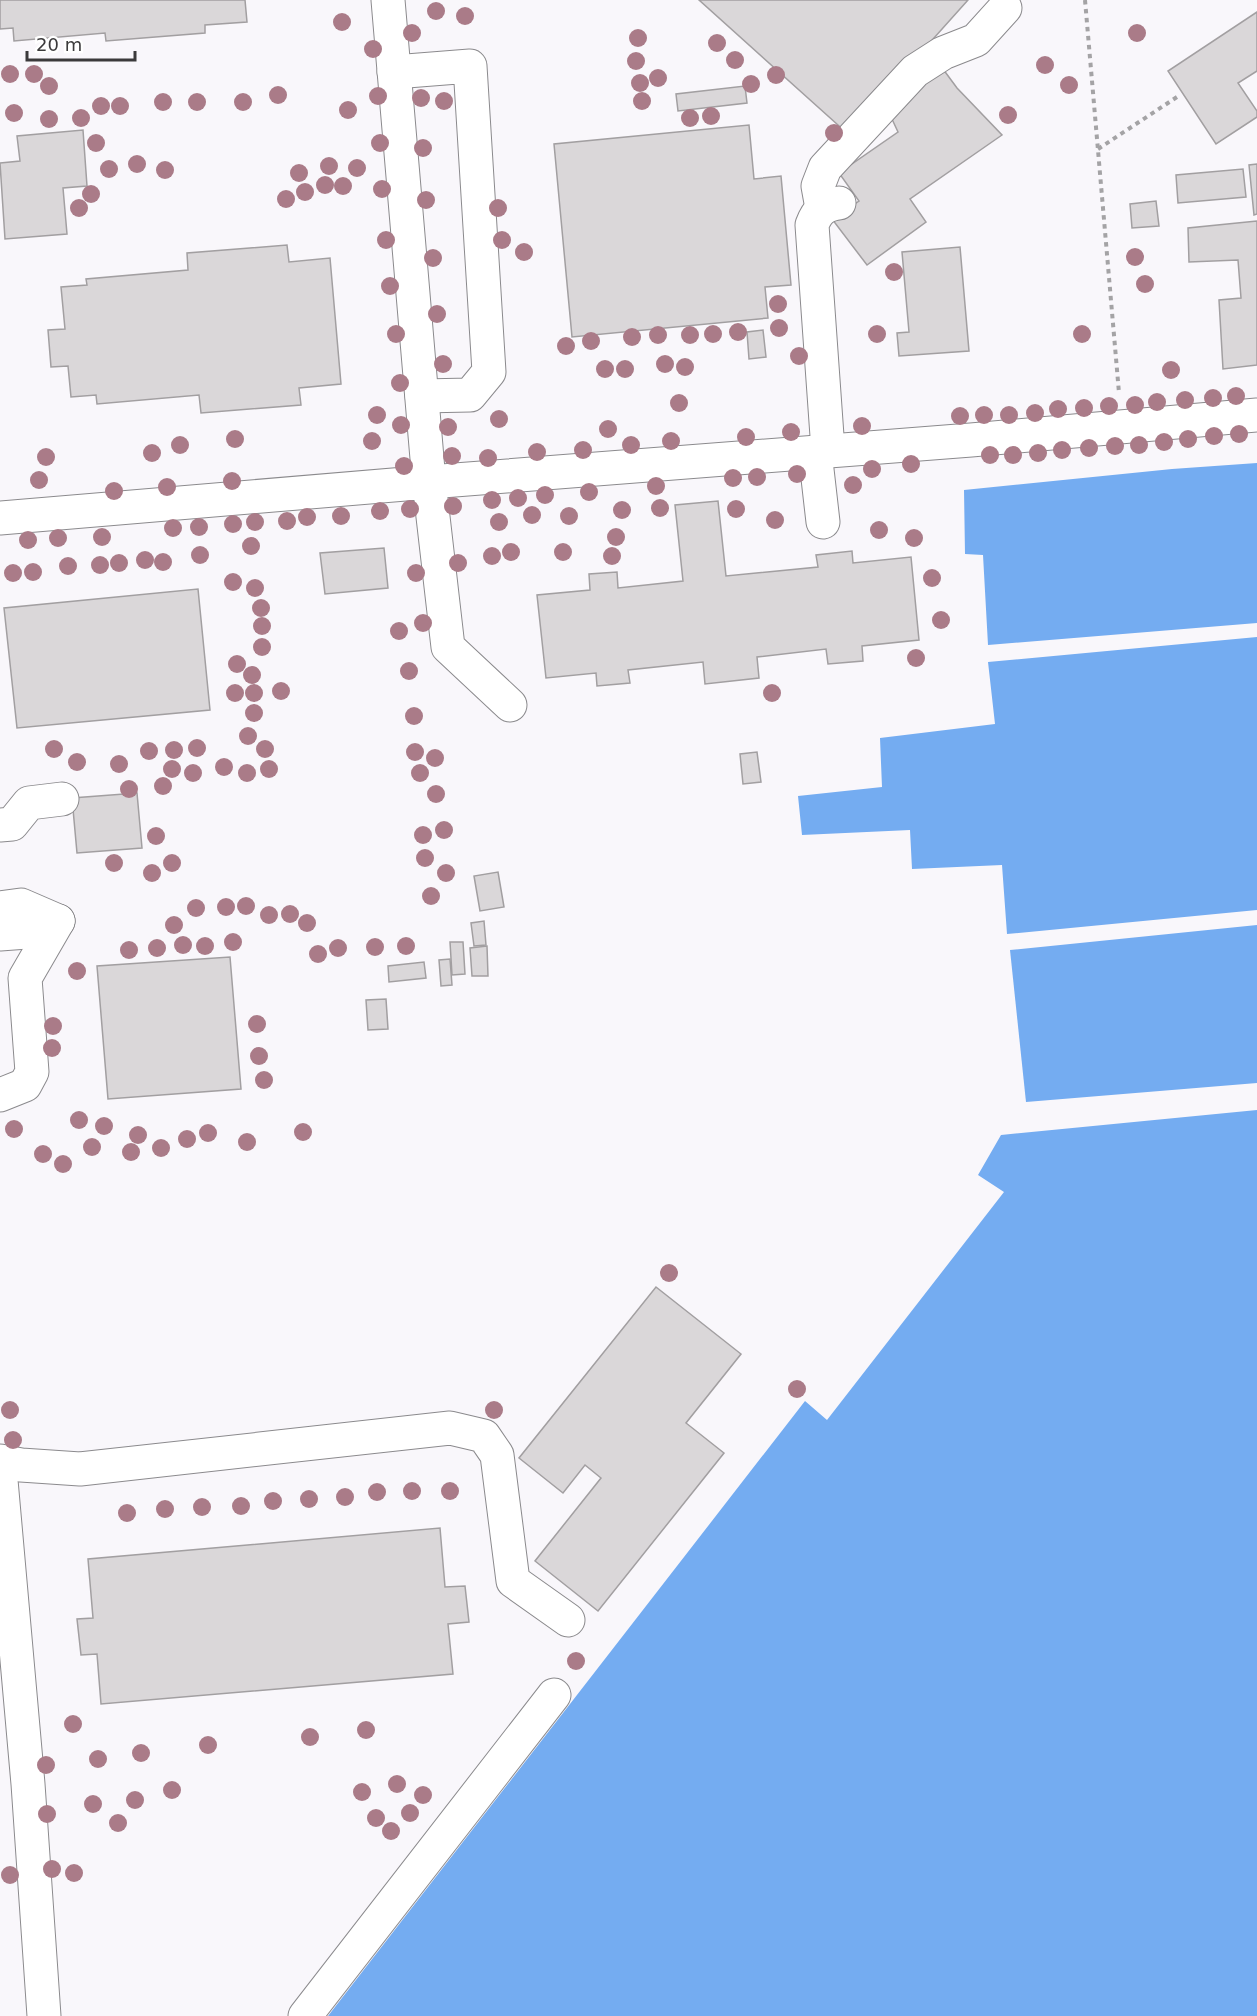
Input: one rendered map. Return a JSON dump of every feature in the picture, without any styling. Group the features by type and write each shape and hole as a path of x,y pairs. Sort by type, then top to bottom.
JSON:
{"street":[{"path":"388,0 429,482 448,647 510,705"},
{"path":"823,522 812,225 815,215 830,206 818,186 825,168 915,72 943,53 976,40 1005,8"},
{"path":"394,72 470,66 489,372 470,394 422,396"},
{"path":"0,519 1257,415"},
{"path":"0,825 12,824 29,803 62,799"},
{"path":"0,908 21,905 58,921"},
{"path":"0,934 27,932 58,921"},
{"path":"0,1095 25,1085 32,1072 25,978 58,921"},
{"path":"0,1461 21,1465 80,1468 450,1428 484,1436 497,1455 513,1581 568,1620"},
{"path":"0,1468 14,1786 36,1917 44,2016"},
{"path":"305,2016 554,1695"}],"path":[{"path":"1085,0 1119,394"},
{"path":"1098,149 1178,97"}],"water":[{"path":"1257,463 1257,623 988,645 983,555 965,554 964,490 1172,469"},
{"path":"1257,637 1257,910 1007,934 1002,865 912,869 910,830 802,835 798,796 882,787 880,738 995,724 988,662"},
{"path":"1257,925 1257,1083 1026,1102 1010,950"},
{"path":"1257,1110 1257,2016 328,2016 805,1401 827,1420 1004,1192 978,1175 1001,1135"}],"building":[{"path":"0,0 245,0 247,22 205,25 205,33 106,41 105,33 14,41 13,28 0,29"},
{"path":"699,0 968,0 848,134"},
{"path":"1257,12 1257,71 1238,83 1257,111 1257,117 1216,144 1168,71"},
{"path":"943,69 957,88 1002,135 910,199 926,222 867,265 832,219 859,201 839,173 898,132 891,117 927,80"},
{"path":"745,86 747,103 678,111 676,94"},
{"path":"749,125 754,179 781,176 791,285 765,287 768,318 572,337 554,144"},
{"path":"83,130 87,186 63,188 67,234 5,239 0,163 20,161 17,136"},
{"path":"1257,164 1257,214 1254,215 1249,165"},
{"path":"1243,169 1246,197 1178,203 1176,175"},
{"path":"1156,201 1159,226 1132,228 1130,204"},
{"path":"1257,221 1257,365 1223,369 1219,300 1241,298 1238,260 1189,262 1188,228"},
{"path":"287,245 289,262 330,258 341,384 299,388 301,405 201,413 199,395 97,404 96,395 71,397 68,366 51,367 48,330 65,329 61,287 87,285 86,279 188,270 187,253"},
{"path":"960,247 969,351 899,356 897,333 909,332 902,252"},
{"path":"763,330 766,357 749,359 747,332"},
{"path":"718,501 726,576 818,567 816,555 852,551 853,563 911,557 919,640 862,646 863,661 828,664 826,649 757,657 759,678 705,684 703,662 628,670 630,683 597,686 596,673 546,678 537,595 590,590 589,574 617,572 618,588 683,581 675,505"},
{"path":"384,548 388,588 325,594 320,553"},
{"path":"198,589 210,710 17,728 4,608"},
{"path":"757,752 761,782 743,784 740,754"},
{"path":"137,793 142,848 77,853 72,798"},
{"path":"498,872 504,907 480,911 474,876"},
{"path":"484,921 486,945 474,946 471,923"},
{"path":"450,942 463,942 465,974 452,975"},
{"path":"487,946 488,976 472,976 470,948"},
{"path":"230,957 241,1089 108,1099 97,966"},
{"path":"450,959 452,985 441,986 439,960"},
{"path":"424,962 426,978 389,982 388,966"},
{"path":"386,999 388,1029 368,1030 366,1000"},
{"path":"656,1287 741,1354 686,1423 724,1453 598,1611 535,1561 601,1478 585,1465 563,1493 519,1458"},
{"path":"440,1528 445,1587 465,1586 469,1622 448,1624 453,1674 101,1704 97,1654 81,1655 77,1619 93,1618 88,1559"}]}
